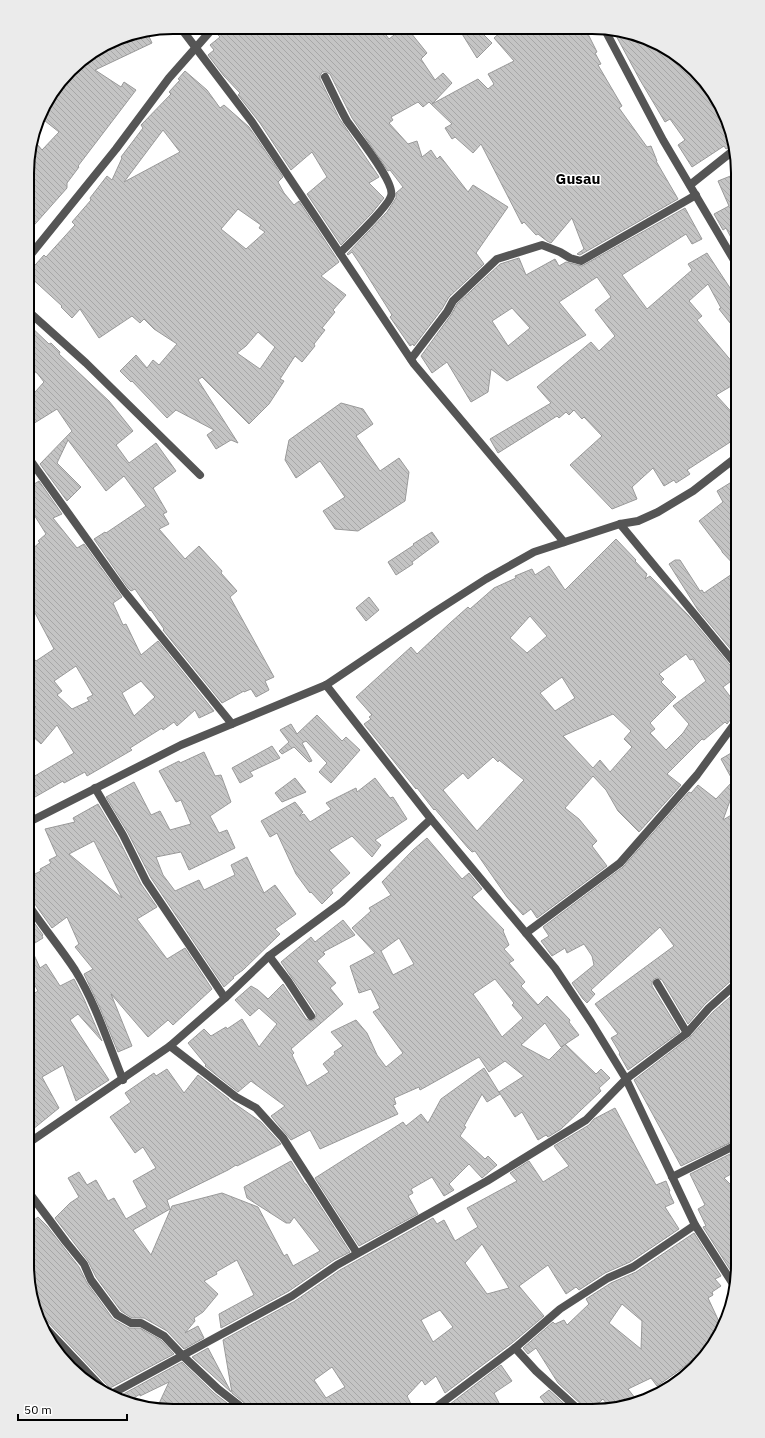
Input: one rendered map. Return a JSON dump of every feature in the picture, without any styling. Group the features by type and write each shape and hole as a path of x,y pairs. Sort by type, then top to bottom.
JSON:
{"street":[{"path":"186,34 252,122 411,359 564,542"},
{"path":"34,251 116,149 169,78 208,34"},
{"path":"608,35 663,140 731,255"},
{"path":"325,77 348,121 376,162 392,189 391,197 384,208 340,253"},
{"path":"690,185 730,153"},
{"path":"411,359 453,302 497,259 542,244 581,262 696,195"},
{"path":"34,316 86,363 200,475"},
{"path":"34,820 181,745 326,685 486,579 534,552 620,524 638,521 658,512 693,491 731,461"},
{"path":"34,465 124,591 232,724"},
{"path":"620,524 731,659"},
{"path":"326,685 430,819 555,968 591,1022 626,1079 695,1225 730,1279"},
{"path":"526,933 620,863 697,775 731,729"},
{"path":"95,788 123,835 146,881 225,998"},
{"path":"34,1139 123,1080 170,1046 225,998 269,956 342,902 430,819"},
{"path":"34,914 75,970 91,1000 123,1080"},
{"path":"269,956 288,981 311,1016"},
{"path":"657,983 687,1033"},
{"path":"117,1392 292,1296 357,1253 487,1181 586,1120 626,1079 687,1033 709,1008 731,988"},
{"path":"170,1046 236,1097 256,1108 283,1138 357,1253"},
{"path":"672,1177 731,1148"},
{"path":"34,1199 84,1264 91,1280 117,1315 131,1323 141,1323 164,1336 218,1389 237,1404"},
{"path":"438,1404 515,1348 560,1309 608,1278 633,1267 695,1225"},
{"path":"54,1338 92,1378"},
{"path":"515,1348 536,1371 572,1404"}],"building":[{"path":"217,34 385,34 389,39 395,34 412,34 427,53 421,59 435,80 443,73 452,83 432,104 478,79 488,89 494,84 488,74 514,61 494,38 498,34 588,34 601,64 598,65 622,106 619,108 647,147 651,146 656,161 678,199 580,255 577,254 584,249 572,218 551,243 538,234 536,235 524,222 522,224 481,144 473,153 455,137 452,139 445,128 452,124 429,102 423,107 418,102 391,117 393,120 389,123 408,144 417,141 422,157 431,150 437,159 440,156 468,192 473,185 508,207 476,253 484,264 449,297 442,309 414,346 413,344 410,346 390,317 392,315 352,252 348,255 347,254 387,212 396,198 396,193 403,187 390,170 388,171 352,118 330,74 322,72 320,79 339,118 379,177 369,183 384,198 372,213 341,245 307,194 327,177 312,152 291,170 260,123 238,95 240,93 224,76 208,55 214,50 210,45 220,37"},
{"path":"462,34 483,34 492,43 477,58"},
{"path":"149,36 152,43 95,70 121,87 124,82 136,90 78,166 79,167 67,183 67,188 34,225 34,173 37,144 42,150 59,132 45,121 53,104 75,75 96,57 112,48 129,41"},
{"path":"617,37 636,41 653,48 669,57 684,69 708,96 724,129 728,148 726,149 724,146 692,167 678,145 685,140 670,119 665,122"},
{"path":"185,71 207,90 220,108 224,105 249,127 283,177 278,182 284,193 294,205 299,201 339,262 321,276 346,295 333,310 335,312 322,328 325,330 314,344 315,346 302,362 295,356 280,379 284,381 269,404 249,424 202,377 198,380 238,443 231,440 216,449 207,435 214,430 176,410 167,418 132,381 131,382 120,371 136,355 147,368 153,360 159,365 177,344 154,329 144,319 140,323 132,316 99,338 80,309 72,318 61,307 62,306 34,280 34,266 44,255 46,257 75,225 72,222 91,200 90,198 107,176 112,180 122,158 121,157 143,128 141,125 171,94 169,92 180,80 178,79","holes":["163,130 180,152 124,182","238,209 261,225 259,228 265,232 246,249 221,229","258,332 275,347 260,369 237,353 246,346"]},
{"path":"731,176 731,238 726,228 723,230 714,214 729,206 718,181"},
{"path":"685,208 702,239 692,244 686,234 622,275 647,309 692,270 688,264 707,253 731,289 731,324 719,309 721,308 708,284 689,301 702,316 697,320 731,361 731,386 716,395 731,411 731,442 687,470 690,474 676,483 674,480 664,486 653,468 632,487 637,499 612,509 570,465 602,436 584,417 582,419 574,410 569,415 566,412 559,418 557,416 498,453 490,439 551,403 537,387 591,342 599,351 615,336 595,310 611,297 597,277 559,302 586,335 507,381 491,369 488,392 471,402 447,362 432,373 421,356 451,315 457,304 500,264 519,258 526,275 555,259 559,266 566,262 582,266","holes":["512,308 530,328 508,346 492,321"]},
{"path":"34,330 49,344 51,343 60,352 59,354 109,401 133,431 116,445 129,463 156,443 176,471 153,488 167,512 163,514 169,524 159,529 185,559 199,546 222,571 221,573 237,591 230,597 274,677 265,681 269,690 256,697 251,689 244,691 222,703 163,630 164,629 135,589 131,591 128,588 94,539 105,532 106,533 146,506 124,476 106,491 68,440 57,463 81,487 67,501 40,464 72,431 57,409 34,423 34,393 44,382 34,371"},
{"path":"341,403 363,409 373,424 356,436 380,471 399,458 409,472 405,501 358,531 335,529 323,511 345,497 320,461 296,478 285,460 289,440"},
{"path":"39,481 62,514 53,518 77,548 84,544 122,597 113,603 123,625 126,624 141,655 158,641 214,711 199,718 195,710 177,726 174,722 163,730 162,728 130,748 132,750 87,776 85,772 64,783 63,781 34,798 34,776 74,753 57,725 41,744 34,738 34,709 36,707 34,705 34,659 36,661 54,649 34,611 34,548 40,542 38,541 46,534 34,515 34,484","holes":["76,666 93,695 87,698 89,701 72,709 57,695 62,691 54,681","141,681 155,697 134,716 122,693"]},
{"path":"731,482 731,562 699,521 723,502 717,491"},
{"path":"432,532 439,542 412,562 413,564 396,575 388,562"},
{"path":"616,539 647,574 645,579 650,576 689,616 731,666 731,681 723,687 731,698 731,719 727,724 725,722 704,740 702,739 667,774 681,785 639,832 618,811 606,790 593,776 565,808 579,819 597,841 592,846 607,866 537,918 531,909 523,915 507,897 475,851 472,852 468,848 435,809 434,810 417,788 416,789 364,724 371,719 369,717 372,715 356,697 411,647 417,654 468,607 470,609 494,588 516,578 515,576 532,569 535,575 549,566 565,590","holes":["530,616 547,636 527,653 510,638","686,654 690,660 693,659 706,681 673,706 689,724 683,733 666,750 650,733 655,729 650,723 676,697 661,682 664,679 659,674","562,677 575,698 555,711 540,693","613,714 631,731 624,739 632,747 610,772 600,760 593,768 563,736","493,757 524,780 477,831 443,790 463,773 468,779"]},
{"path":"675,560 680,560 700,591 702,590 704,593 731,575 731,650 698,610 669,564"},
{"path":"369,597 379,610 366,621 356,608"},
{"path":"317,715 342,741 346,737 360,750 331,783 319,772 327,763 306,741 302,743 312,761 309,762 294,747 282,754 279,751 289,742 280,730 291,724 297,734"},
{"path":"272,746 280,758 250,772 253,776 240,783 232,768"},
{"path":"204,752 215,776 221,775 231,802 210,816 219,833 227,830 235,848 189,870 181,852 156,857 163,875 175,891 199,880 204,890 235,875 231,865 247,857 264,893 275,885 296,914 275,929 280,934 224,987 151,878 128,833 106,797 134,782 151,815 160,811 170,830 191,824 181,800 176,802 159,771 179,761 180,763"},
{"path":"731,753 731,777 721,759"},
{"path":"295,778 306,792 282,802 275,793"},
{"path":"375,778 390,798 393,797 407,819 375,840 381,845 372,857 352,836 329,850 350,873 331,890 333,893 322,904 311,892 310,893 296,874 277,833 270,837 261,821 295,802 303,812 299,816 304,814 310,822 331,809 326,803 356,788 357,792"},
{"path":"731,783 731,798 723,820 731,815 731,981 705,1004 688,1024 662,980 657,978 654,979 652,986 680,1032 628,1070 611,1038 618,1034 595,1004 674,946 660,927 591,990 595,994 587,1003 572,983 594,965 592,956 584,944 567,953 565,948 552,956 541,941 549,936 543,927 623,867 689,792 691,793 698,785 716,799"},
{"path":"98,804 118,838 141,884 157,907 137,919 167,959 185,948 212,989 173,1025 168,1020 148,1037 111,994 132,1046 118,1052 84,974 93,969 75,947 79,944 67,917 52,928 34,903 34,874 51,863 49,860 57,856 45,829 75,822 73,818","holes":["94,841 122,898 69,854"]},
{"path":"427,838 462,879 469,873 482,889 472,897 504,930 503,931 509,945 504,949 514,960 509,963 525,982 521,986 538,1005 547,996 570,1020 569,1022 579,1035 565,1044 596,1074 601,1069 610,1078 599,1088 601,1091 561,1129 548,1137 546,1135 538,1140 522,1112 515,1117 499,1092 524,1076 505,1061 489,1072 479,1057 420,1090 419,1087 394,1098 396,1104 393,1105 398,1114 320,1149 310,1130 291,1140 271,1116 285,1106 251,1081 238,1092 205,1066 206,1065 188,1043 204,1029 211,1036 226,1027 227,1029 242,1019 259,1047 277,1024 259,1008 250,1016 235,1000 251,986 268,999 283,984 306,1019 311,1021 314,1020 316,1013 281,962 311,937 315,942 343,920 355,935 323,952 325,954 317,961 336,983 330,988 343,1004 291,1049 294,1053 292,1055 307,1086 329,1072 323,1064 335,1054 334,1052 343,1046 331,1032 356,1020 367,1033 377,1055 386,1067 403,1053 373,1012 380,1008 371,989 359,993 350,966 375,953 352,928 371,911 369,908 391,895 382,882 413,850","holes":["399,938 414,964 393,975 381,951","495,979 514,1003 512,1005 523,1018 502,1037 473,994","545,1023 561,1047 564,1045 549,1060 521,1045"]},
{"path":"34,923 43,935 43,938 34,944"},
{"path":"34,955 40,968 46,964 60,986 74,979 102,1041 78,1014 70,1020 109,1080 76,1101 63,1065 42,1077 59,1108 34,1128 34,994 38,991 34,984"},
{"path":"731,996 731,1142 681,1166 634,1080 690,1037 713,1012"},
{"path":"484,1068 500,1094 487,1102 482,1094 460,1136 485,1159 488,1156 497,1165 482,1178 469,1164 449,1184 454,1190 444,1196 432,1177 411,1189 413,1193 408,1196 418,1214 359,1246 315,1178 403,1122 406,1126 421,1114 428,1123 441,1099"},
{"path":"167,1069 184,1093 198,1075 228,1099 261,1122 281,1144 167,1200 170,1209 133,1230 151,1255 172,1206 222,1193 258,1207 284,1256 287,1254 293,1266 320,1251 294,1217 290,1223 286,1223 247,1198 244,1187 291,1161 350,1252 334,1260 289,1291 221,1328 219,1314 254,1295 237,1260 216,1272 217,1274 204,1281 218,1294 203,1312 194,1318 195,1321 185,1333 198,1326 204,1338 184,1349 167,1331 144,1318 132,1318 121,1311 96,1277 88,1261 55,1218 70,1203 79,1197 68,1178 79,1172 87,1185 96,1180 108,1201 114,1198 126,1219 147,1207 133,1181 156,1168 143,1147 135,1153 110,1117 131,1102 125,1093 154,1073 156,1076"},
{"path":"615,1108 656,1185 666,1181 674,1203 665,1207 679,1229 630,1262 605,1273 579,1290 576,1287 566,1294 548,1265 519,1286 544,1316 512,1343 445,1393 436,1376 425,1385 422,1380 407,1396 411,1404 246,1404 232,1393 223,1340 295,1301 340,1270 433,1218 437,1224 444,1220 455,1241 478,1227 467,1208 517,1181 510,1173 529,1161 543,1182 569,1166 554,1146 589,1125 594,1119","holes":["482,1244 509,1288 487,1294 465,1263","440,1310 453,1327 433,1342 421,1320","332,1367 345,1387 326,1398 314,1380"]},
{"path":"731,1154 731,1174 724,1178 731,1185 731,1271 703,1227 706,1226 698,1209 705,1205 690,1174"},
{"path":"38,1217 47,1226 79,1267 87,1283 113,1319 129,1328 140,1328 161,1340 174,1354 110,1388 45,1319 41,1309 35,1283 34,1220"},
{"path":"694,1233 721,1276 715,1279 721,1286 712,1292 713,1295 708,1298 719,1321 712,1334 694,1359 657,1386 651,1378 628,1389 635,1397 606,1403 603,1399 598,1404 581,1404 558,1383 536,1348 528,1354 523,1348 553,1322 555,1324 564,1320 567,1325 589,1304 586,1299 611,1283 636,1272","holes":["622,1304 642,1321 641,1349 609,1323"]},
{"path":"208,1348 231,1392 192,1357"},
{"path":"182,1362 214,1393 228,1404 159,1403 169,1382 134,1398 123,1394"},
{"path":"501,1365 512,1381 494,1393 500,1404 450,1404"},
{"path":"549,1390 564,1404 546,1404 540,1397"}],"district":[{"name":"Gusau","path":"578,179"}]}
